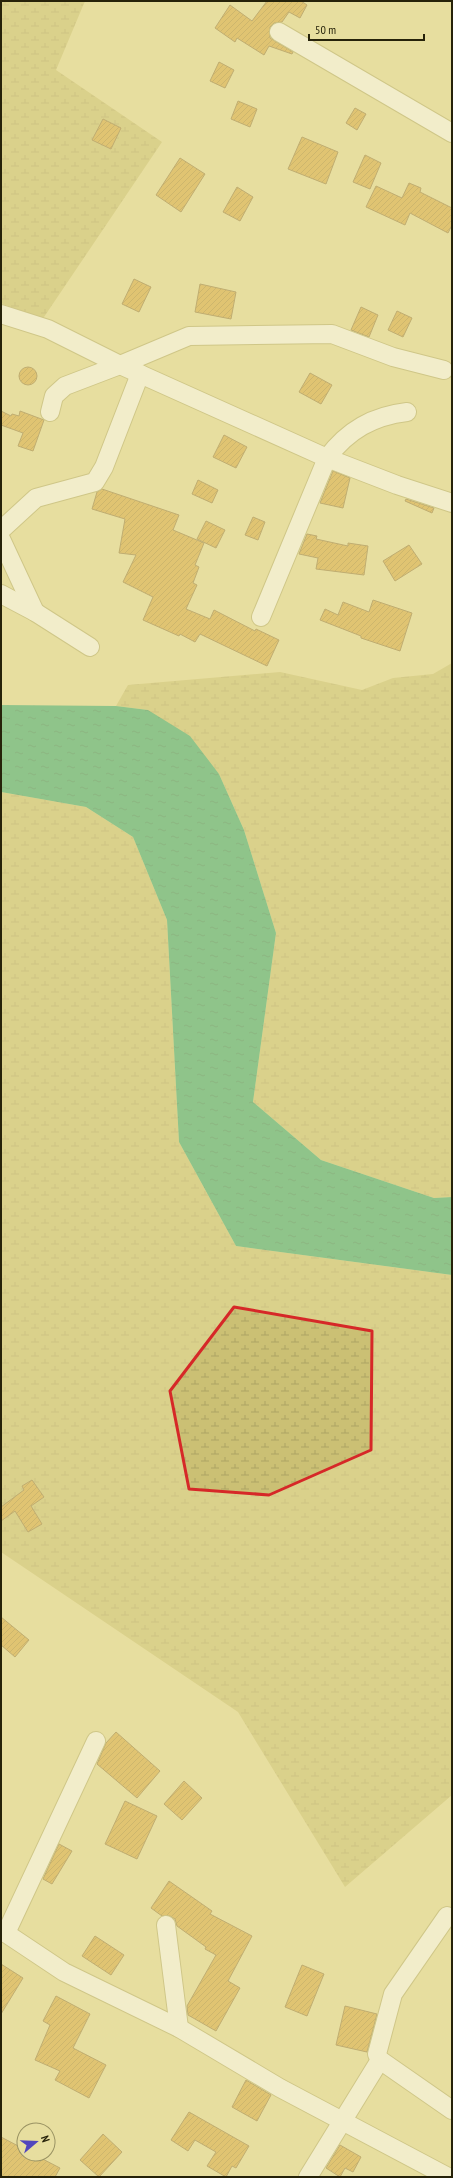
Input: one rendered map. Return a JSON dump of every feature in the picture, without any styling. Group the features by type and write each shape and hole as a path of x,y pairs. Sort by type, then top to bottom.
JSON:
{"street":[{"path":"279,32 452,133"},
{"path":"1,314 48,329 120,365 327,458 397,485 452,503"},
{"path":"50,412 54,396 65,386 189,336 332,334 393,358 444,370"},
{"path":"1,530 36,498 95,482 104,467 140,374"},
{"path":"261,617 327,458 340,441 373,420 388,415 407,412"},
{"path":"1,539 35,612"},
{"path":"1,594 35,612 90,647"},
{"path":"96,1741 4,1932 64,1972 179,2028 280,2088 448,2177"},
{"path":"447,1916 393,1994 377,2054 380,2060 452,2110"},
{"path":"166,1925 179,2028"},
{"path":"308,2177 341,2120 380,2060"}],"highlighted area":[{"path":"234,1307 372,1331 371,1450 269,1495 189,1489 170,1391"}],"green space":[{"path":"1,1 85,1 56,70 162,142 42,320 1,303"},
{"path":"452,663 452,1197 434,1198 321,1160 253,1102 276,933 244,830 219,774 148,710 116,706 128,685 280,672 362,690 393,678 433,674"},
{"path":"1,792 86,807 133,837 167,920 179,1142 236,1246 452,1275 452,1795 345,1887 238,1712 1,1552"}],"water":[{"path":"1,705 116,706 148,710 190,736 219,774 244,830 276,933 253,1102 321,1160 434,1198 452,1197 452,1275 236,1246 179,1142 167,920 133,837 86,807 1,792"}],"building":[{"path":"267,1 301,1 307,5 300,18 289,12 282,22 274,23 270,27 270,38 293,52 292,54 269,46 264,55 237,38 235,42 215,28 230,5 252,21"},
{"path":"219,62 234,70 225,88 210,81"},
{"path":"238,101 257,109 250,127 231,119"},
{"path":"355,108 366,114 357,130 346,123"},
{"path":"103,119 121,128 111,149 92,140"},
{"path":"302,137 338,152 326,184 288,169"},
{"path":"365,155 381,163 370,189 353,182"},
{"path":"180,158 205,174 181,212 156,195"},
{"path":"409,183 421,188 420,192 452,208 452,225 448,233 410,213 405,225 366,207 376,186 402,198"},
{"path":"237,187 253,197 240,221 223,212"},
{"path":"134,279 151,287 139,312 122,304"},
{"path":"200,284 236,292 231,319 195,312"},
{"path":"361,307 378,315 369,337 351,330"},
{"path":"397,311 412,318 403,337 388,330"},
{"path":"28,367 34,370 37,376 34,382 28,385 22,382 19,376 22,370"},
{"path":"310,373 332,385 321,404 299,392"},
{"path":"1,411 11,416 12,414 19,416 20,411 44,420 33,451 18,446 23,433 1,425"},
{"path":"224,435 247,447 236,468 213,457"},
{"path":"333,471 350,478 343,508 320,503"},
{"path":"198,480 218,490 212,503 192,494"},
{"path":"102,489 179,515 173,530 204,543 195,565 199,567 193,583 197,585 186,609 210,619 214,610 255,631 256,629 279,640 267,666 200,634 195,642 180,634 179,636 143,620 153,597 123,582 136,555 119,553 125,519 92,509 97,492"},
{"path":"406,499 434,508 432,513 405,501"},
{"path":"253,517 265,522 258,540 245,535"},
{"path":"206,521 225,530 216,548 197,539"},
{"path":"307,534 317,536 316,539 348,546 348,543 368,546 364,575 316,569 318,558 299,554"},
{"path":"409,545 422,564 395,581 383,561"},
{"path":"373,600 412,613 400,651 361,638 361,636 320,620 325,609 338,615 343,602 369,612"},
{"path":"32,1480 44,1497 31,1506 42,1524 28,1532 15,1511 1,1521 1,1507 24,1490 22,1486"},
{"path":"1,1617 29,1640 15,1657 1,1645"},
{"path":"116,1732 160,1771 137,1798 97,1764 106,1743"},
{"path":"184,1781 202,1798 182,1820 164,1804"},
{"path":"125,1801 157,1816 137,1859 105,1844"},
{"path":"59,1844 72,1851 52,1884 43,1879"},
{"path":"169,1881 212,1911 210,1914 252,1936 228,1981 240,1988 216,2031 188,2015 187,2006 216,1955 205,1949 206,1947 177,1926 175,1919 170,1916 162,1916 151,1908"},
{"path":"95,1936 124,1955 111,1975 82,1956"},
{"path":"1,1964 23,1978 1,2014"},
{"path":"302,1965 324,1974 307,2016 285,2007"},
{"path":"56,1996 90,2014 73,2048 106,2065 89,2098 55,2080 60,2071 35,2060 50,2025 43,2021"},
{"path":"345,2006 377,2014 367,2052 336,2045"},
{"path":"246,2080 271,2095 257,2121 232,2107"},
{"path":"189,2112 249,2146 236,2168 232,2166 226,2177 207,2166 216,2152 195,2140 188,2151 171,2140"},
{"path":"103,2134 122,2152 99,2177 80,2160"},
{"path":"1,2137 16,2145 16,2162 48,2162 60,2168 55,2177 1,2177"},
{"path":"340,2145 361,2157 353,2172 345,2168 340,2177 326,2168"}]}
